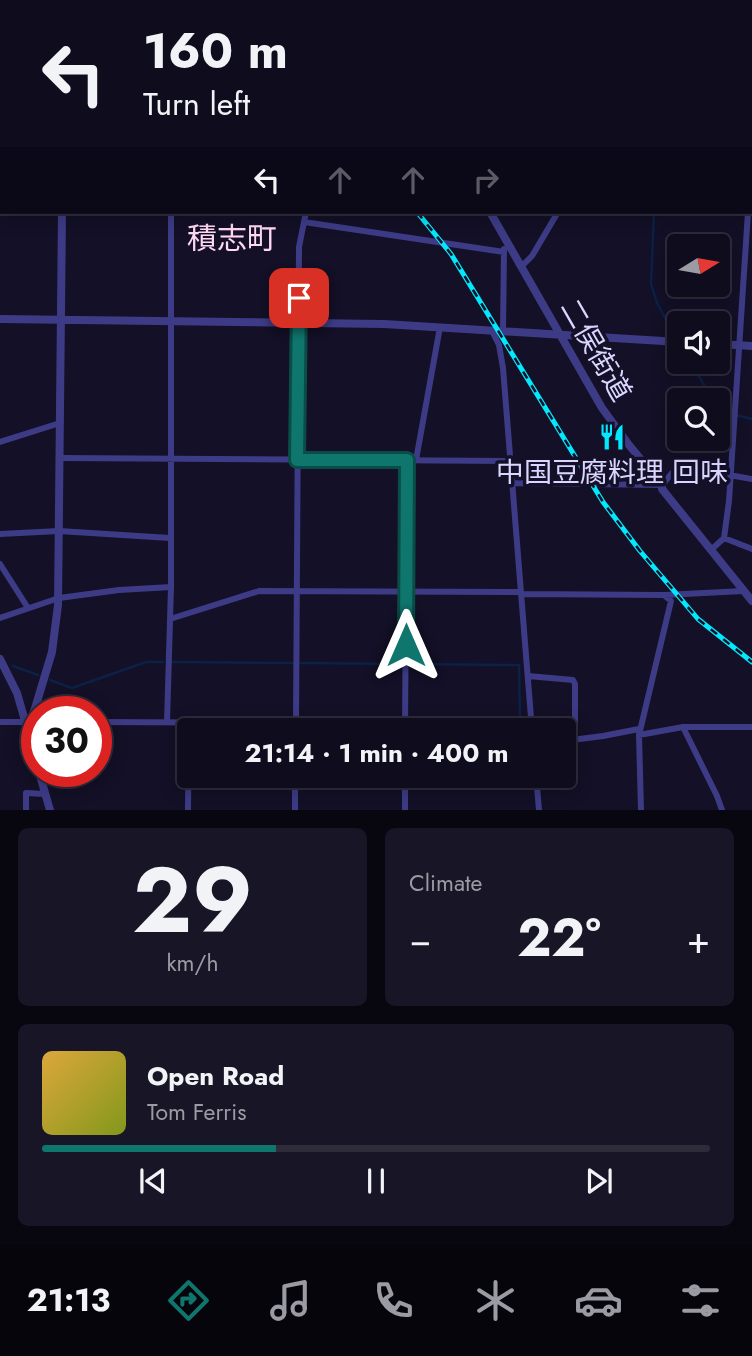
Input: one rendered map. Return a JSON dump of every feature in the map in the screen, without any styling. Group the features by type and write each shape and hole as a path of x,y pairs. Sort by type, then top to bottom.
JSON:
{"street":[{"path":"39,696 52,652 59,598 62,214"},
{"path":"167,722 171,587 171,214"},
{"path":"296,718 299,247 306,214"},
{"name":"二俣街道","path":"491,214 602,408 662,485 662,489 752,601"},
{"path":"522,266 533,256 557,214"},
{"path":"711,550 724,538 732,477 750,214"},
{"path":"304,222 504,252"},
{"path":"503,331 506,241"},
{"path":"0,319 61,322 384,324 667,341"},
{"path":"416,460 440,327"},
{"path":"492,331 499,345 503,368 531,718"},
{"path":"730,344 752,346"},
{"path":"0,442 60,424"},
{"path":"60,458 509,461"},
{"path":"405,718 407,460"},
{"path":"511,482 662,485 678,466 752,479"},
{"path":"0,534 59,531 170,538"},
{"path":"724,538 752,549"},
{"path":"0,564 28,608"},
{"path":"0,618 59,598 171,587"},
{"path":"170,619 250,592 406,591 664,595 743,591"},
{"path":"641,810 639,732 671,601 664,595"},
{"path":"0,659 21,706"},
{"path":"528,676 573,680 575,718"},
{"path":"0,722 21,722"},
{"path":"112,722 177,722"},
{"path":"682,727 718,796 722,810"},
{"path":"576,740 682,727 752,727"},
{"path":"43,787 50,810"},
{"path":"188,788 188,810"},
{"path":"295,788 295,810"},
{"path":"405,788 405,810"},
{"path":"537,788 539,810"},
{"path":"26,810 26,793 45,793"}],"waterway":[{"path":"654,214 651,284 667,322"},
{"path":"697,374 706,388"},
{"path":"730,414 752,419"},
{"path":"50,680 72,688 146,662 163,662"},
{"path":"172,662 293,663"},
{"path":"299,663 403,664"},
{"path":"409,664 519,665 520,718"},
{"path":"13,666 38,675"}],"railway":[{"path":"419,214 451,254 603,502 640,551 698,619 752,662"}],"place":[{"name":"中国豆腐料理 回味","path":"612,437"}],"district":[{"name":"積志町","path":"232,238"}],"route":[{"path":"299,298 297,460 407,460 406,645"}]}
